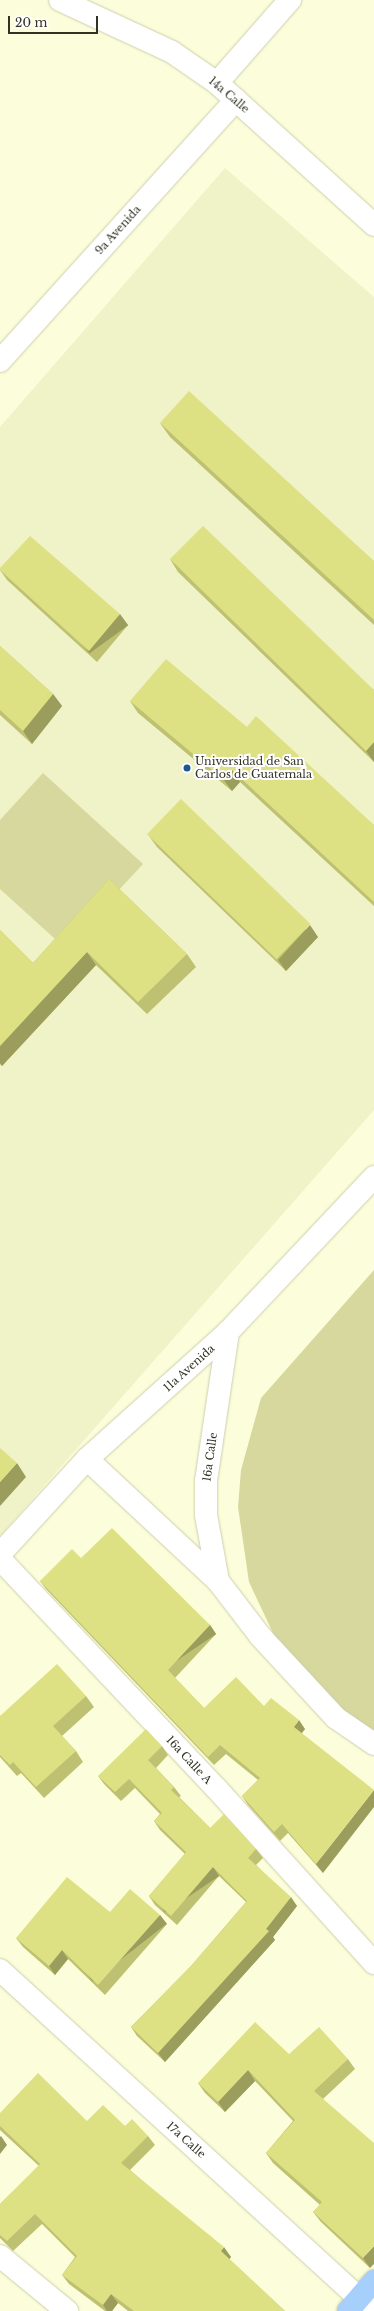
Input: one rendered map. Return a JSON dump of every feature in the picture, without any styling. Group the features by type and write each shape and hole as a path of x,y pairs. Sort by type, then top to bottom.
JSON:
{"main road":[{"path":"360,2307 374,2281"}],"street":[{"name":"14a Calle","path":"60,0 172,52 217,82 374,225"},
{"path":"217,82 290,0"},
{"name":"9a Avenida","path":"0,361 236,100"},
{"name":"11a Avenida","path":"0,1554 87,1459 228,1332 374,1177"},
{"name":"16a Calle","path":"218,1581 206,1515 206,1481 228,1332"},
{"name":"16a Calle","path":"87,1459 218,1581 261,1637 336,1718 374,1744"},
{"name":"16a Calle A","path":"0,1560 216,1788 374,1963"},
{"name":"17a Calle","path":"0,1970 360,2307"},
{"path":"0,2256 67,2311"}],"shaded area":[{"name":"Universidad de San Carlos de Guatemala","path":"225,168 374,297 374,1110 0,1536 0,427"},
{"path":"43,773 143,864 65,948 0,889 0,820"},
{"path":"374,1270 374,1737 360,1730 281,1650 249,1582 238,1507 241,1470 261,1398"}],"building":[{"path":"189,391 374,561 374,620 160,423"},
{"path":"203,526 374,690 374,742 366,751 170,559"},
{"path":"30,536 120,614 89,651 0,570 0,568"},
{"path":"0,646 53,694 23,731 0,710"},
{"path":"166,659 247,727 256,716 374,825 374,902 232,770 224,780 130,701"},
{"path":"181,799 310,924 276,959 147,834"},
{"path":"109,879 187,954 138,1002 87,952 0,1046 0,930 33,963"},
{"path":"0,1448 17,1463 0,1482"},
{"path":"112,1528 210,1625 168,1670 204,1708 236,1677 264,1706 271,1698 299,1720 294,1727 374,1790 316,1864 282,1824 274,1832 242,1796 260,1778 220,1745 208,1757 40,1581 72,1549 81,1558"},
{"path":"57,1664 86,1696 53,1726 76,1751 36,1787 13,1762 10,1765 0,1755 0,1716"},
{"path":"146,1729 162,1746 148,1760 174,1787 171,1790 210,1828 224,1814 256,1849 248,1858 291,1897 266,1929 269,1931 158,2053 131,2027 191,1966 247,1901 213,1867 171,1916 149,1896 186,1852 154,1821 162,1813 129,1779 115,1792 98,1776"},
{"path":"67,1877 110,1912 130,1889 160,1915 98,1985 62,1950 49,1966 16,1938"},
{"path":"255,2022 289,2054 319,2027 348,2059 314,2091 374,2143 374,2246 363,2258 313,2212 322,2202 266,2153 295,2120 248,2070 218,2102 198,2083"},
{"path":"38,2073 87,2121 103,2105 125,2126 132,2119 148,2136 121,2163 224,2247 221,2251 285,2311 134,2311 111,2294 103,2305 62,2275 77,2256 35,2214 7,2241 0,2235 0,2204 40,2164 0,2126 0,2113"}],"place":[{"name":"Universidad de San Carlos de Guatemala","path":"187,768"}]}
